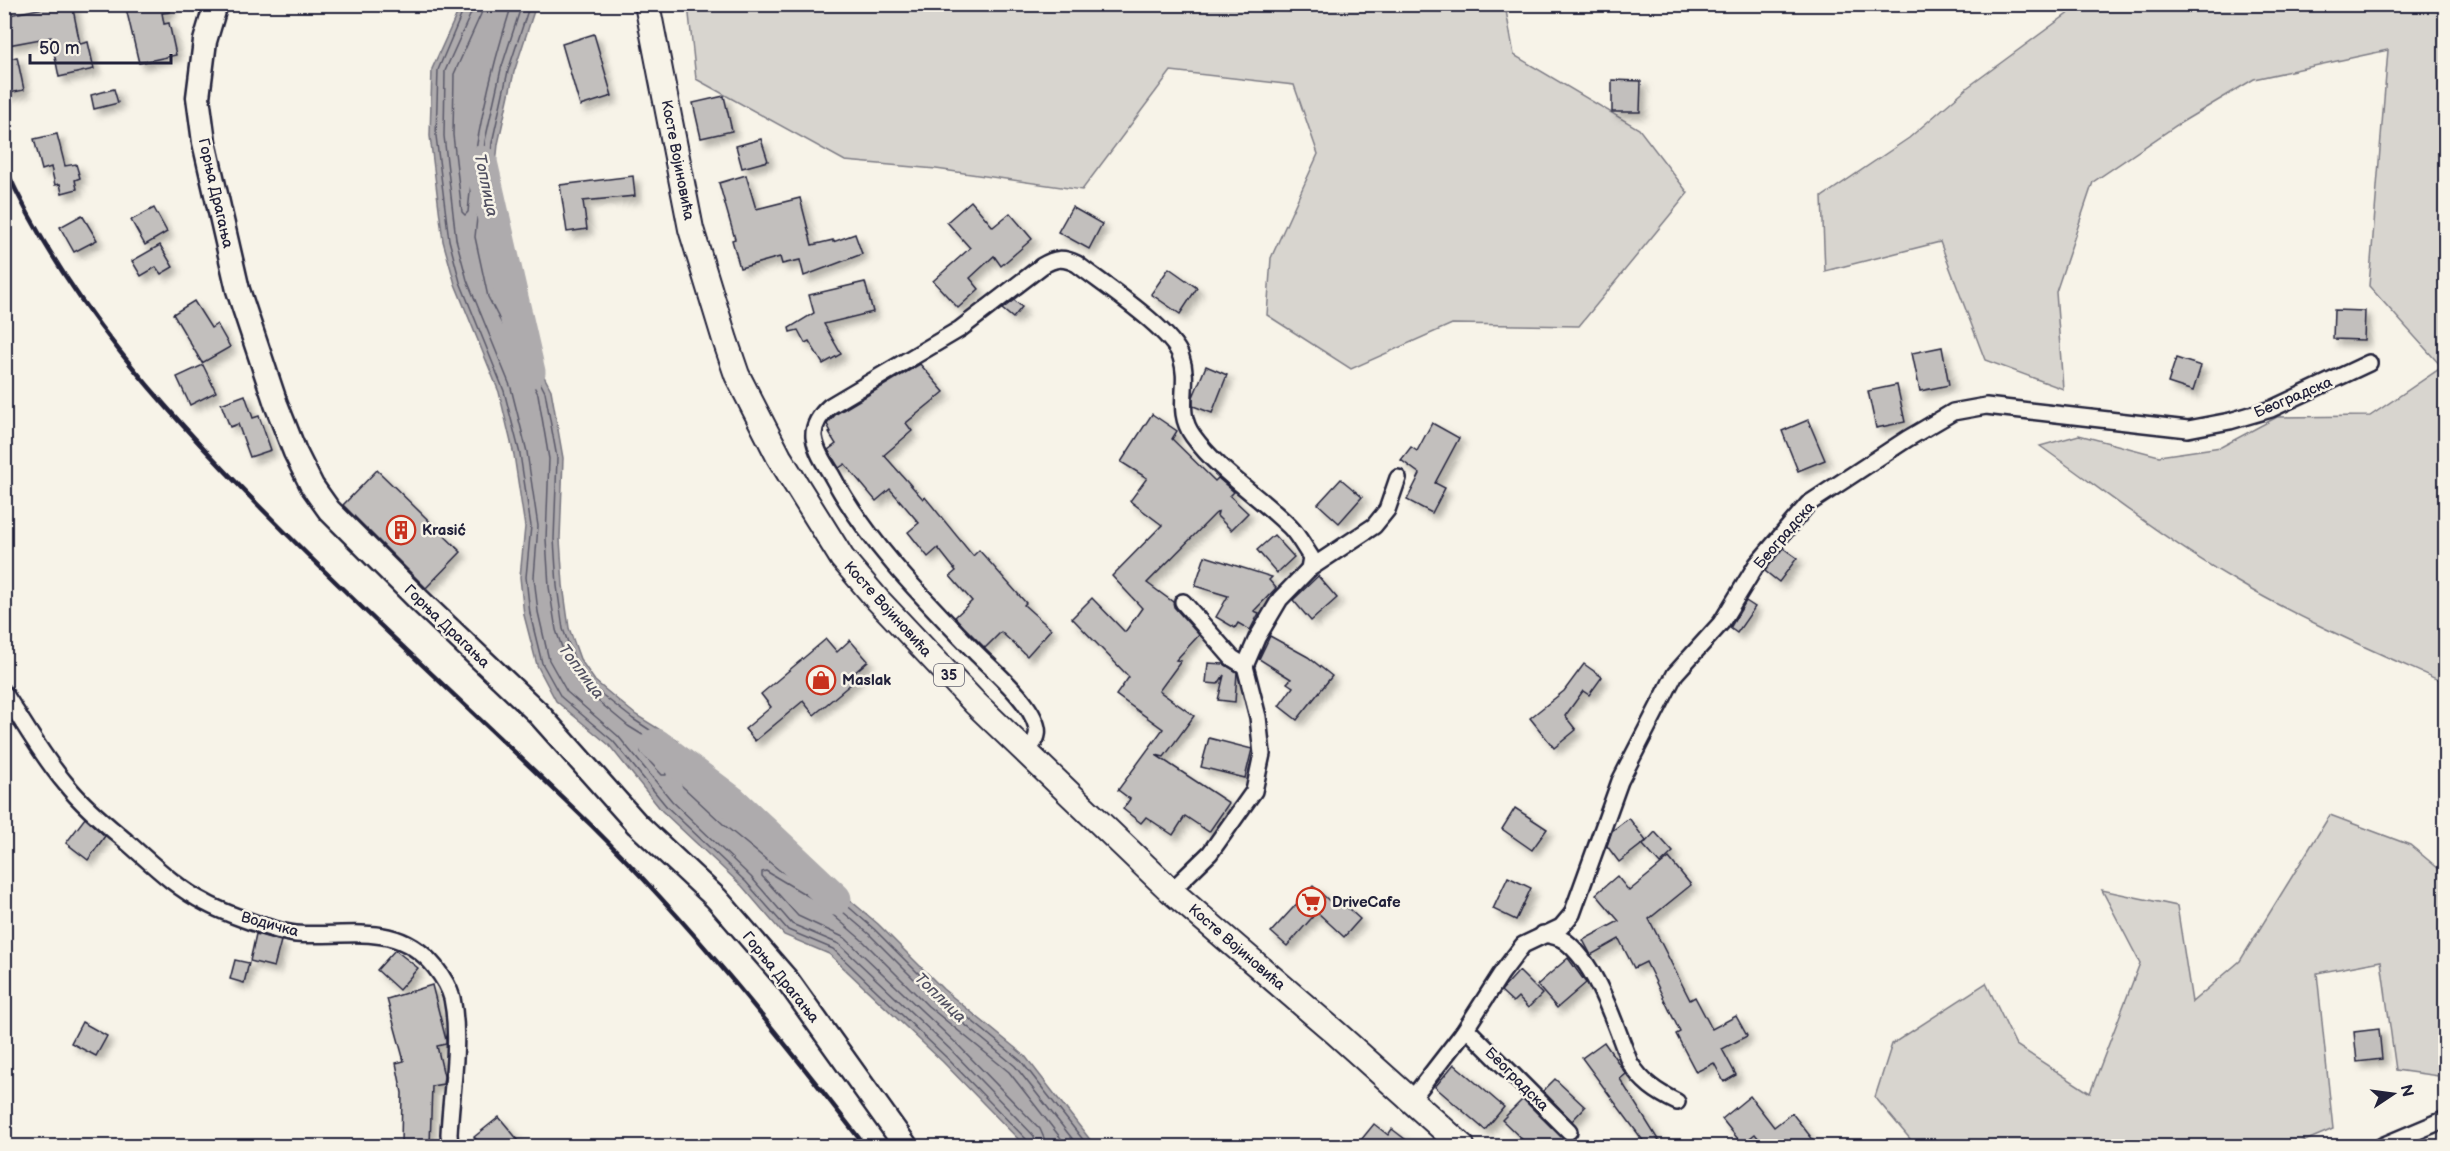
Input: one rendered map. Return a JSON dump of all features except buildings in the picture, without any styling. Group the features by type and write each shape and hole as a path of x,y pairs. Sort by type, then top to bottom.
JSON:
{"main road":[{"name":"Косте Војиновића","path":"647,4 683,189 701,263 737,375 788,475 828,539 857,577 975,703 1172,891 1462,1146"}],"street":[{"name":"Горња Драгања","path":"216,4 205,41 198,97 204,142 238,290 276,404 295,452 312,486 329,510 420,601 538,713 637,825 716,898 788,981 906,1146"},
{"path":"1026,751 1036,739 1037,729 1032,714 1016,694 916,591 846,504 818,451 814,436 821,414 830,406 960,329 1042,266 1055,258 1068,259 1163,331 1181,355 1186,377 1182,412 1186,425 1195,439 1222,467 1292,528 1311,556 1309,570"},
{"name":"Београдска","path":"1411,1100 1463,1033 1501,974 1523,945 1562,927 1572,914 1620,781 1675,674 1721,623 1757,564 1808,504 1907,439 1953,412 1986,406 2188,429 2230,421 2271,409 2369,363"},
{"path":"1172,891 1210,852 1254,791 1262,754 1258,717 1245,666 1257,638 1280,600 1309,570 1374,526 1387,510 1398,478"},
{"path":"1183,602 1232,658 1245,666"},
{"name":"Водичка","path":"4,693 64,783 171,881 206,903 240,917 294,934 356,932 398,939 419,951 430,961 449,988 453,1008 455,1042 450,1146"},
{"path":"1543,934 1564,940 1577,953 1593,975 1630,1063 1637,1074 1649,1087 1677,1102"},
{"name":"Београдска","path":"1463,1033 1471,1033 1569,1131"},
{"path":"2382,1146 2445,1119"}],"shaded area":[{"path":"2081,4 2445,5 2445,683 2261,596 2210,566 2161,533 2040,446 2079,435 2159,456 2221,447 2277,417 2370,416 2442,367 2369,286 2388,50 2254,79 2177,125 2093,182 2056,292 2063,389 1985,360 1940,242 1825,271 1822,197 1909,138 1968,87"},
{"path":"688,5 1505,5 1514,55 1639,129 1688,193 1579,326 1452,324 1351,369 1267,315 1271,258 1318,154 1294,85 1171,71 1082,190 936,169 845,161 696,79"},
{"path":"2330,815 2410,845 2445,874 2445,1077 2396,1070 2381,961 2317,973 2333,1129 2293,1146 1916,1146 1875,1097 1892,1044 1986,983 2016,1045 2090,1093 2140,963 2102,890 2177,906 2192,1002 2240,961"}],"water":[{"path":"461,5 536,5 514,72 498,144 489,236 501,293 551,390 563,458 560,539 563,585 569,628 580,659 595,681 636,715 678,741 694,779 733,815 787,859 831,884 878,924 943,989 1025,1056 1095,1146 1025,1146 943,1062 829,954 784,935 742,886 662,811 609,745 556,701 537,665 524,615 520,577 525,527 514,455 499,392 455,284 443,241 430,136 432,69"}],"waterway":[{"name":"Топлица","path":"481,162 529,372"},
{"name":"Топлица","path":"656,745 732,802 835,899"}],"railway":[{"path":"4,165 56,262 87,308 155,394 230,476 308,555 552,787 665,902 734,981 865,1146"}],"place":[{"name":"Krasić","path":"401,530"},
{"name":"Maslak","path":"821,680"},
{"name":"DriveCafe","path":"1311,902"}]}
